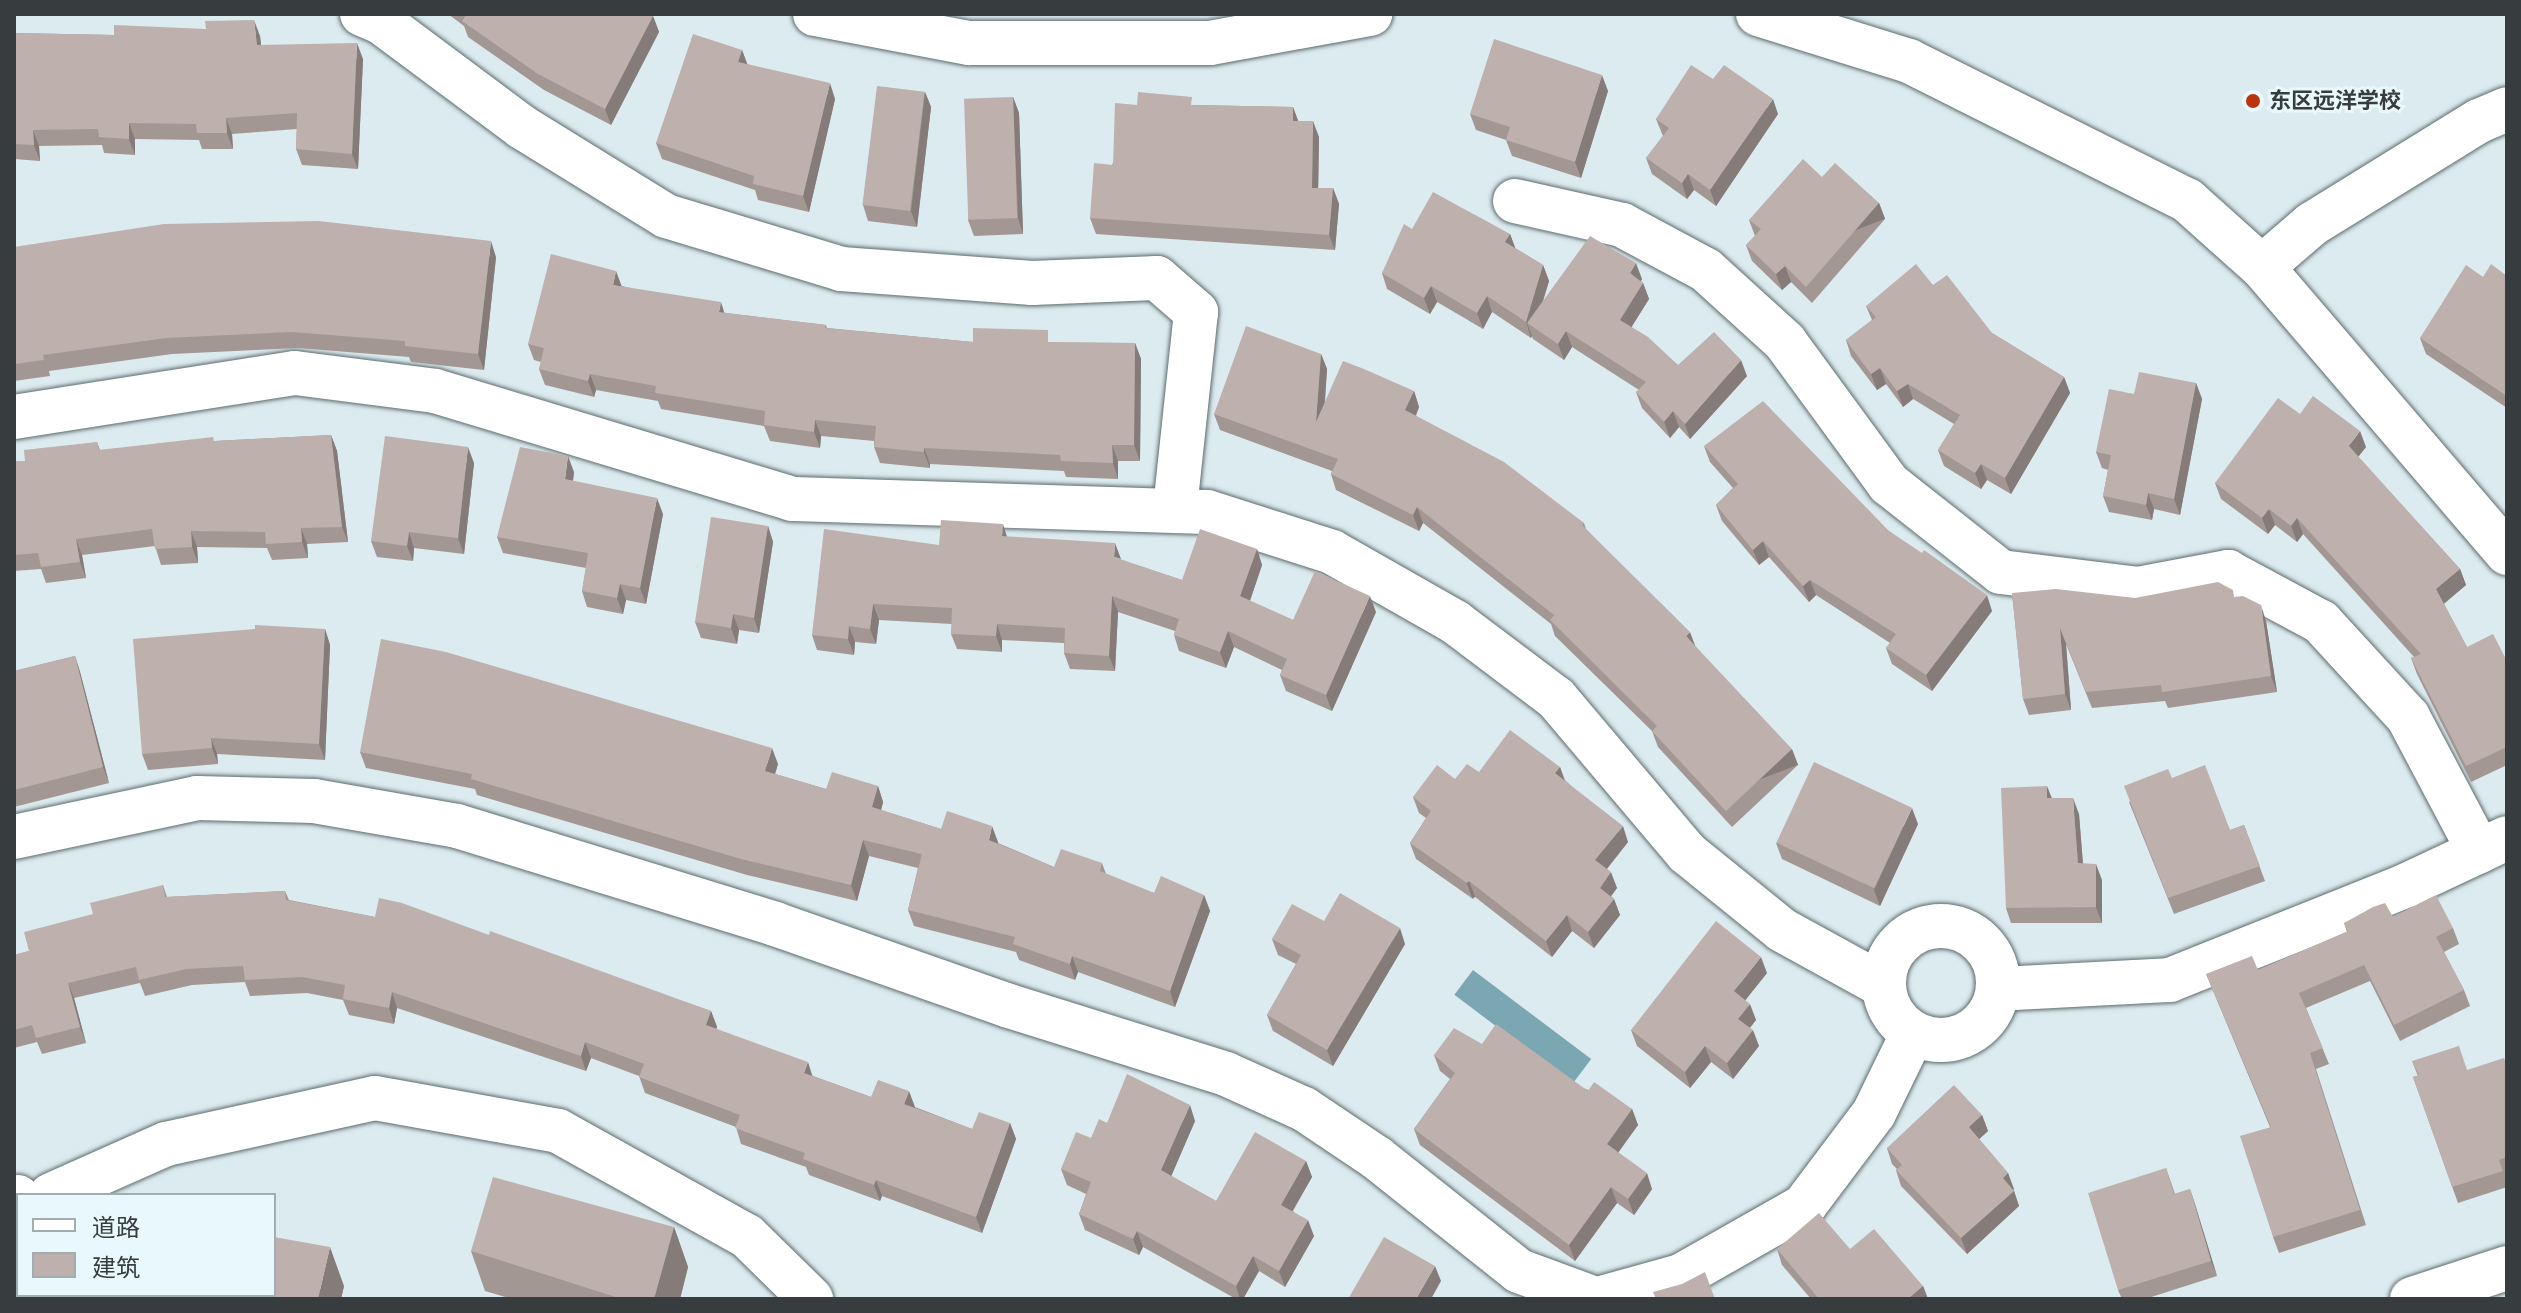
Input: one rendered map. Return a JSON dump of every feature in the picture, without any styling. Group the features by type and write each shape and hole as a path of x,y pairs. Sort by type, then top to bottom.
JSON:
{"street":[{"path":"362,14 381,22 522,127 666,216 841,269 1032,283 1157,278 1196,312 1175,510"},
{"path":"815,14 969,43 1210,43 1370,14"},
{"path":"1758,14 1909,61 2187,200 2262,267 2507,553"},
{"path":"2262,267 2312,224 2479,121 2507,109"},
{"path":"1515,201 1622,225 1706,270 1785,342 1889,484 2001,572 2137,589 2228,572 2321,622 2408,717 2493,845 2407,885 2170,980 1998,989"},
{"path":"14,417 295,373 435,391 792,499 1207,512 1332,552 1455,622 1556,698 1687,853 1782,930 1884,986"},
{"path":"14,837 197,798 314,801 457,826 775,924 1006,1005 1226,1074 1304,1109 1377,1158 1519,1271 1597,1299 1681,1276 1804,1206 1874,1113 1913,1033"},
{"path":"1943,926 1961,930 1977,939 1993,962 1998,989 1988,1015 1967,1034 1949,1040 1931,1040 1913,1033 1898,1021 1888,1004 1884,986 1886,967 1901,943 1924,929 1943,926"},
{"path":"56,1193 166,1144 375,1098 558,1131 747,1236 811,1299"},
{"path":"2412,1299 2507,1268"}],"water":[{"path":"1473,970 1591,1059 1573,1084 1454,995"}],"building":[{"path":"465,14 653,16 605,109 538,74 462,21"},
{"path":"254,20 257,45 357,43 352,154 296,149 297,113 226,118 227,133 197,133 196,124 129,123 129,139 99,137 98,129 33,130 34,145 14,144 14,33 114,35 114,25 206,29 205,21"},
{"path":"693,34 742,50 738,62 830,83 803,196 753,184 754,176 656,143"},
{"path":"1494,39 1602,75 1575,162 1506,140 1510,127 1470,114"},
{"path":"1691,65 1713,79 1724,65 1773,99 1710,190 1688,174 1682,183 1646,158 1669,128 1656,119"},
{"path":"877,86 925,92 910,211 862,205"},
{"path":"1138,92 1192,97 1191,105 1293,107 1293,121 1313,121 1312,188 1333,188 1329,235 1090,218 1094,163 1113,165 1115,103 1137,105"},
{"path":"1013,97 1017,218 968,220 964,99"},
{"path":"1803,159 1822,177 1835,163 1879,203 1806,287 1785,266 1776,274 1746,245 1761,229 1749,220"},
{"path":"1433,192 1510,234 1505,242 1543,265 1526,322 1487,296 1477,313 1431,286 1424,298 1382,273 1404,224 1412,229"},
{"path":"319,221 491,241 478,354 405,346 405,341 292,332 166,338 43,355 44,360 14,364 14,247 164,224"},
{"path":"1590,236 1636,263 1630,273 1643,283 1620,320 1648,337 1678,365 1714,332 1741,360 1685,424 1673,411 1664,422 1636,392 1646,382 1566,331 1558,344 1527,323"},
{"path":"551,254 616,271 613,285 721,302 719,312 826,325 825,328 973,342 973,328 1048,330 1048,342 1135,343 1134,445 1112,445 1113,463 1061,461 1060,455 924,448 924,452 874,447 876,426 815,420 814,432 764,425 765,411 655,393 656,386 590,374 588,381 539,369 544,348 528,344"},
{"path":"1916,264 1933,285 1947,275 1992,333 2064,377 2005,478 1981,464 1975,473 1938,450 1960,415 1908,384 1897,391 1880,368 1871,374 1846,340 1876,317 1866,306"},
{"path":"2491,264 2507,276 2507,396 2420,338 2466,265 2483,277"},
{"path":"1246,326 1321,354 1316,422 1343,361 1414,391 1405,410 1504,462 1584,523 1582,525 1690,632 1686,636 1792,749 1726,811 1652,731 1657,726 1550,620 1554,615 1417,507 1413,515 1331,474 1338,459 1214,414"},
{"path":"2139,372 2196,383 2174,499 2148,493 2146,505 2103,496 2111,455 2096,452 2109,389 2134,394"},
{"path":"2313,396 2360,431 2349,446 2460,569 2436,589 2467,647 2493,634 2507,661 2507,747 2466,766 2411,658 2421,654 2297,518 2291,526 2269,509 2262,518 2215,483 2278,398 2300,414"},
{"path":"1763,401 1889,531 1922,553 1924,550 1987,595 1926,675 1886,648 1896,634 1810,580 1803,586 1763,541 1753,550 1716,505 1738,484 1704,446"},
{"path":"331,435 342,527 301,528 302,542 266,544 265,532 191,531 192,547 155,549 152,529 76,539 80,562 41,567 38,553 14,555 14,461 25,461 24,450 97,442 99,450 213,437 214,441"},
{"path":"385,436 468,447 458,538 409,532 407,546 371,541"},
{"path":"520,447 568,456 565,479 657,498 640,588 620,584 617,598 582,591 588,553 497,537"},
{"path":"711,517 768,526 754,618 733,614 731,628 695,622"},
{"path":"941,520 1003,524 1002,536 1115,543 1114,557 1182,580 1200,529 1257,549 1240,596 1293,620 1315,571 1370,596 1326,695 1280,675 1287,659 1228,631 1220,652 1174,635 1179,619 1112,596 1109,656 1064,653 1065,628 997,624 996,636 951,634 952,608 873,604 870,629 849,626 848,639 812,635 824,529 939,545"},
{"path":"2218,582 2233,590 2234,597 2243,596 2261,605 2271,676 2162,692 2161,685 2086,692 2060,628 2065,694 2023,699 2012,593 2056,589 2135,598"},
{"path":"255,625 325,629 319,744 211,738 212,748 142,754 133,639 255,629"},
{"path":"381,639 446,652 772,748 765,771 826,789 832,772 878,786 872,807 941,829 947,811 992,826 989,840 1054,867 1061,849 1102,863 1100,871 1154,893 1161,876 1204,895 1170,991 1072,956 1070,964 1013,944 1015,937 908,910 922,854 863,840 851,885 741,859 471,779 472,774 360,752"},
{"path":"75,656 103,767 14,790 14,671"},
{"path":"1510,730 1560,767 1555,773 1623,826 1595,860 1611,872 1600,888 1614,899 1588,932 1567,915 1546,941 1469,881 1467,883 1410,843 1431,811 1413,797 1437,765 1455,779 1467,764 1479,772"},
{"path":"1814,762 1912,808 1874,888 1776,843"},
{"path":"2205,765 2230,830 2244,825 2260,866 2168,898 2124,786 2168,769 2172,778"},
{"path":"2047,786 2047,798 2073,798 2078,863 2096,864 2096,907 2006,908 2001,788"},
{"path":"163,885 165,897 285,891 286,900 375,917 379,898 402,903 489,935 490,931 711,1011 706,1025 808,1062 804,1073 871,1097 878,1080 909,1091 904,1104 972,1129 979,1112 1010,1123 976,1217 876,1180 874,1185 803,1159 805,1153 735,1128 740,1115 639,1077 644,1064 585,1042 581,1056 392,992 389,1008 343,999 345,985 302,977 245,980 243,966 186,969 139,980 136,967 68,983 80,1027 36,1038 32,1025 14,1030 14,955 29,951 24,932 93,914 90,903"},
{"path":"1340,893 1400,928 1327,1050 1267,1015 1301,955 1272,939 1292,904 1324,921"},
{"path":"2436,895 2453,928 2436,937 2464,990 2394,1025 2364,965 2299,993 2323,1048 2310,1053 2360,1210 2273,1237 2240,1136 2271,1127 2206,974 2252,956 2258,970 2348,931 2344,923 2373,907 2385,903 2393,917"},
{"path":"1716,921 1761,957 1734,991 1750,1004 1738,1019 1753,1030 1727,1063 1705,1046 1685,1072 1631,1030"},
{"path":"1496,1024 1588,1091 1594,1082 1632,1109 1607,1144 1647,1173 1628,1199 1611,1187 1569,1245 1414,1129 1455,1073 1434,1055 1454,1028 1482,1044"},
{"path":"2459,1046 2467,1070 2504,1058 2507,1066 2507,1157 2499,1160 2503,1171 2452,1187 2413,1077 2419,1075 2412,1061"},
{"path":"1127,1074 1190,1105 1161,1170 1216,1201 1255,1132 1306,1161 1281,1205 1308,1220 1279,1271 1253,1256 1236,1286 1137,1231 1133,1239 1079,1214 1091,1182 1061,1169 1076,1132 1091,1138 1099,1119 1107,1123"},
{"path":"1954,1085 1982,1115 1969,1127 2008,1173 2003,1178 2014,1191 1961,1238 1896,1170 1902,1165 1887,1148"},
{"path":"2166,1168 2174,1194 2190,1189 2211,1261 2118,1290 2088,1193"},
{"path":"493,1177 674,1227 654,1299 622,1299 471,1251"},
{"path":"1819,1213 1850,1249 1874,1229 1923,1286 1908,1299 1819,1299 1777,1249"},
{"path":"276,1237 330,1247 318,1299 176,1297 276,1297"},
{"path":"1384,1237 1435,1266 1416,1299 1348,1299"},
{"path":"1705,1272 1715,1299 1656,1299 1653,1292 1682,1284"}],"place":[{"name":"东区远洋学校","path":"2253,101"}]}
